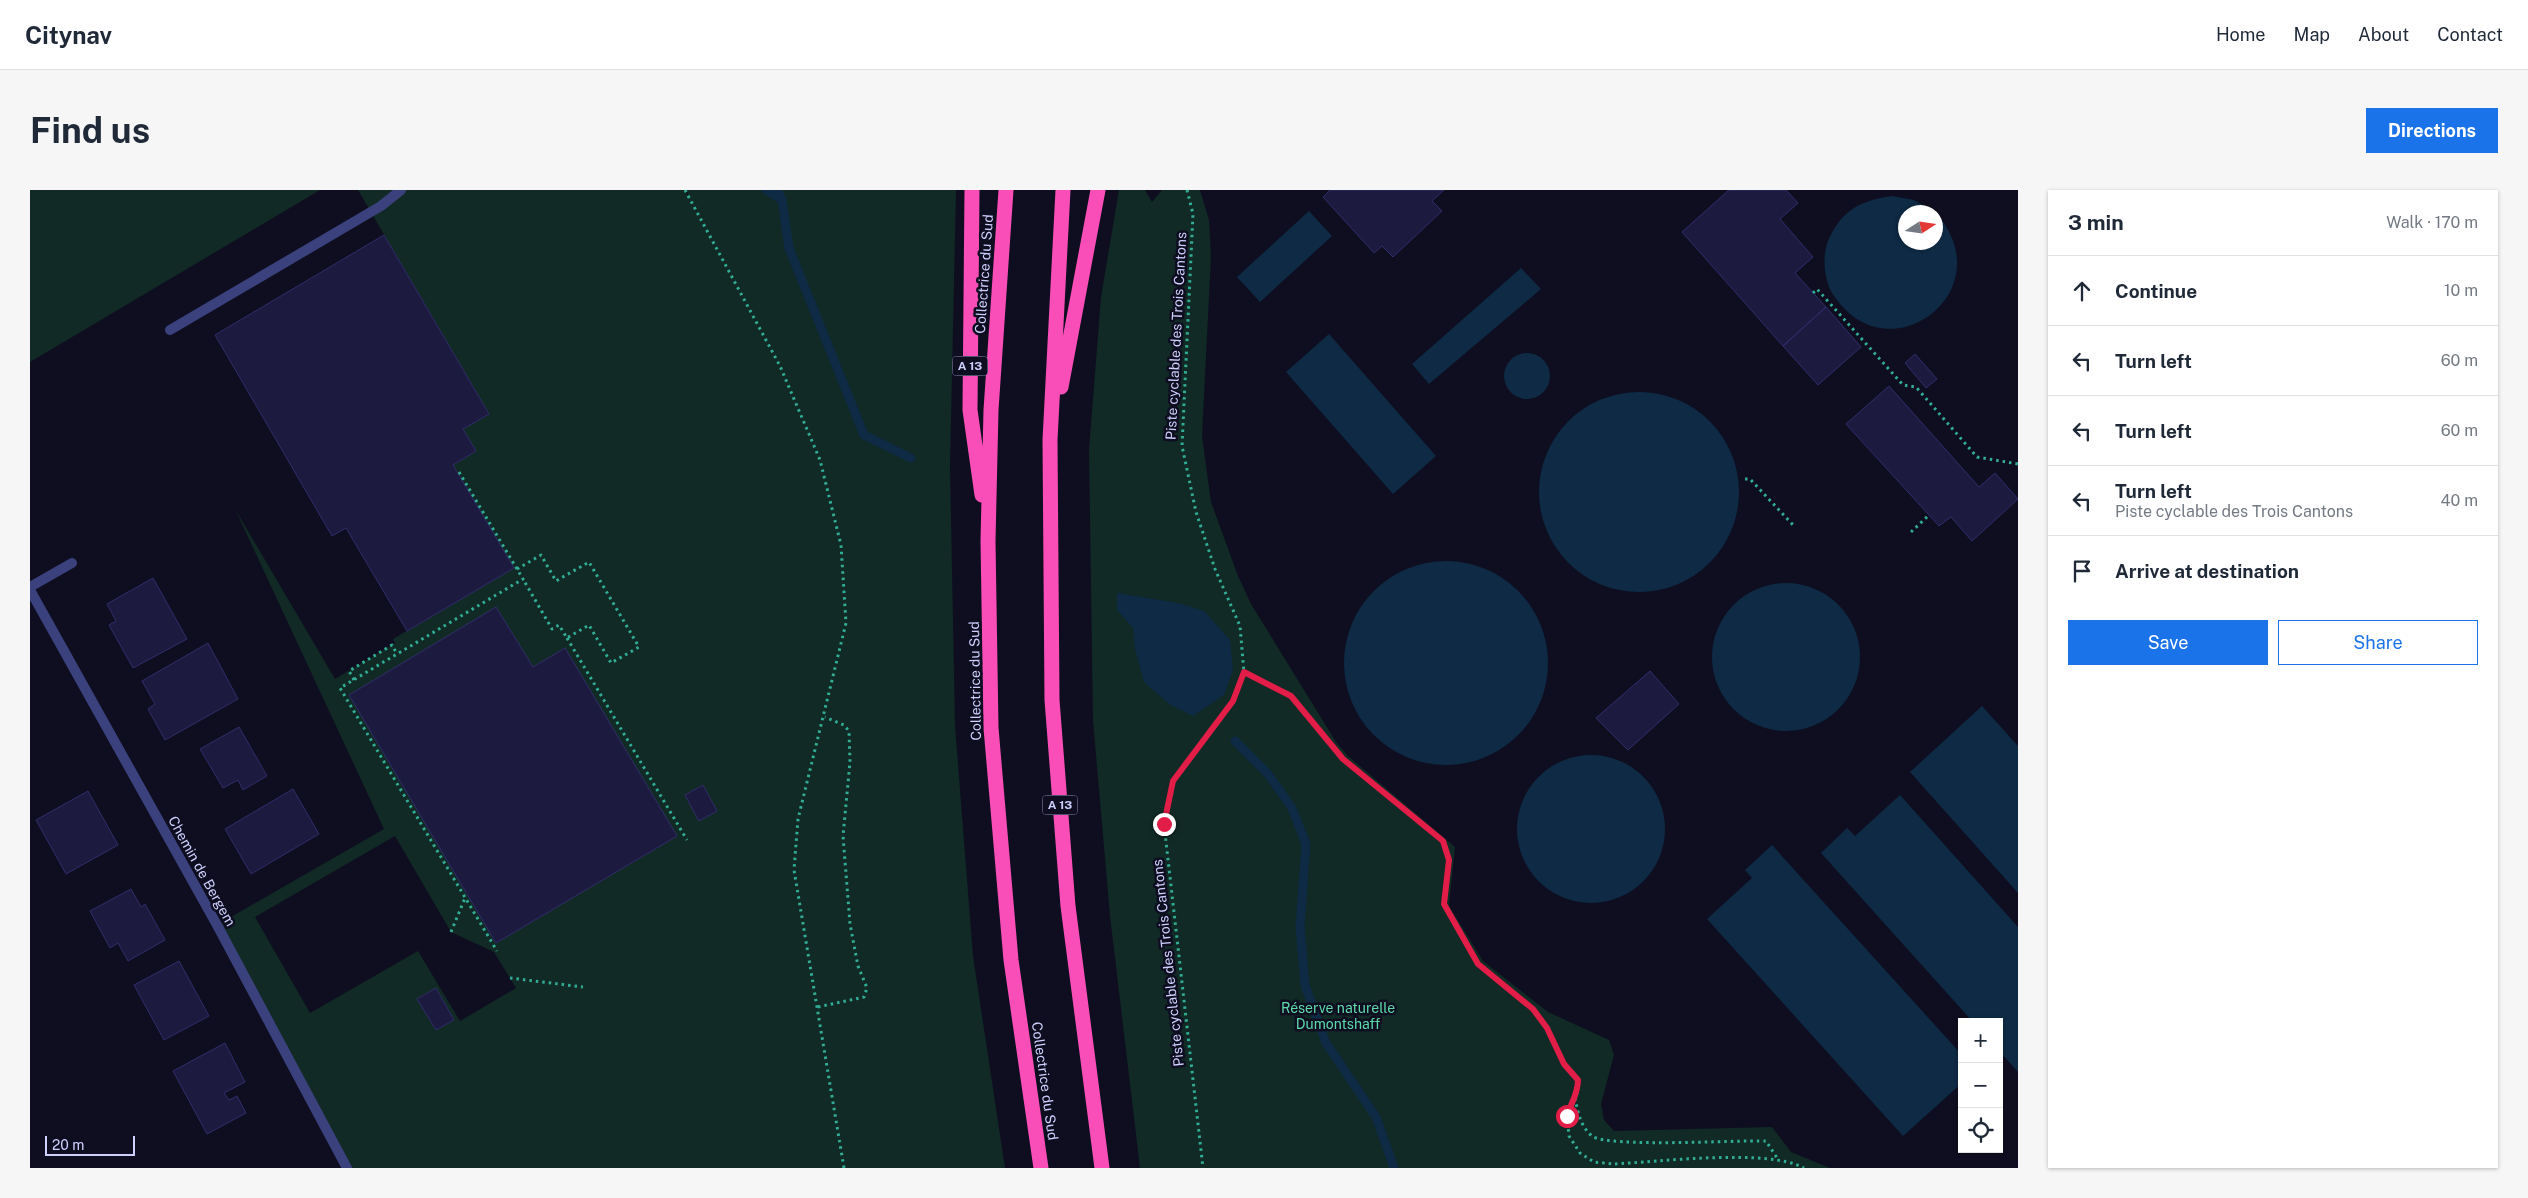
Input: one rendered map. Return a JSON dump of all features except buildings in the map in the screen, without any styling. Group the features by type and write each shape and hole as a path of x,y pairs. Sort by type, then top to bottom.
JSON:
{"highway":[{"name":"A 13","path":"972,190 970,410 988,542"},
{"name":"Collectrice du Sud","path":"1006,190 991,410 988,542 991,728 1011,960 1041,1168"},
{"name":"A 13","path":"1063,190 1050,440 1052,700 1068,906 1102,1168"},
{"name":"A 13","path":"1050,440 1098,190"}],"street":[{"path":"170,330 381,206 401,190"},
{"path":"30,589 72,563"},
{"name":"Chemin de Bergem","path":"30,589 217,925 347,1168"}],"path":[{"path":"685,190 780,366 820,460 841,545 846,623 825,716 798,819 794,870 844,1168"},
{"name":"Piste cyclable des Trois Cantons","path":"1187,190 1193,214 1182,446 1196,512 1216,569 1240,626 1244,672 1233,701 1173,781 1164,824 1203,1168"},
{"path":"1813,292 1817,289 1903,386 1916,387 1977,458 2018,464"},
{"path":"459,472 552,629 560,625 687,840"},
{"path":"1745,479 1750,479 1794,526"},
{"path":"1911,532 1929,515"},
{"path":"517,569 540,555 556,581 589,562 639,647 611,663 589,625 567,638"},
{"path":"497,951 340,688 523,579"},
{"path":"354,680 349,671 392,645 397,654"},
{"path":"1244,672 1291,696 1343,759 1443,841 1449,860 1444,904 1478,964 1533,1009 1547,1028 1564,1064 1578,1080 1578,1092 1574,1097 1567,1116 1569,1136 1580,1153 1594,1162 1613,1164 1757,1157 1804,1168"},
{"path":"818,1007 864,997 867,988 858,966 850,924 843,836 850,762 849,731 844,725 825,716"},
{"path":"1328,742 1336,742"},
{"path":"450,932 465,898"},
{"path":"510,978 583,987"},
{"path":"1574,1097 1582,1124 1593,1137 1620,1143 1766,1141 1779,1161"}],"green space":[{"path":"30,190 320,190 30,362"},
{"path":"358,190 684,190 688,196 687,190 956,190 950,466 955,726 973,956 1005,1168 347,1168 217,925 384,829 235,509 335,679 395,643 393,639 513,568 453,465 476,451 463,429 489,414","holes":["395,836 451,932 494,952 516,988 460,1021 418,951 310,1013 255,917"]},
{"name":"Réserve naturelle Dumontshaff","path":"1119,190 1145,190 1152,202 1162,190 1200,190 1209,220 1211,256 1202,436 1211,502 1238,576 1251,604 1336,742 1348,756 1455,847 1449,906 1483,961 1548,1012 1609,1040 1614,1055 1601,1104 1604,1120 1614,1131 1772,1127 1791,1152 1830,1168 1140,1168 1110,916 1093,720 1089,450 1101,297"}],"water":[{"path":"1892,196 1914,200 1923,205 1898,205 1898,250 1943,250 1943,224 1954,242 1957,271 1948,296 1930,315 1907,326 1881,328 1855,318 1832,293 1826,274 1825,253 1833,230 1846,214 1853,209 1861,204"},
{"path":"1309,211 1332,236 1260,302 1237,277"},
{"path":"1521,268 1541,289 1429,384 1412,364"},
{"path":"1329,334 1436,456 1393,494 1286,372"},
{"path":"1523,353 1531,353 1540,357 1546,363 1550,376 1546,389 1540,395 1531,399 1523,399 1514,395 1508,389 1504,380 1504,372 1508,363 1514,357"},
{"path":"1629,392 1649,392 1668,396 1686,404 1710,421 1722,436 1735,463 1739,492 1735,521 1722,548 1710,563 1695,575 1668,588 1649,592 1629,592 1610,588 1592,580 1568,563 1556,548 1543,521 1539,502 1539,482 1543,463 1551,445 1568,421 1583,409 1610,396"},
{"path":"1436,561 1456,561 1476,565 1494,573 1511,584 1525,598 1536,615 1544,633 1548,663 1544,693 1536,711 1525,728 1511,742 1494,753 1476,761 1456,765 1436,765 1416,761 1398,753 1381,742 1367,728 1356,711 1348,693 1344,673 1344,653 1348,633 1356,615 1367,598 1381,584 1398,573 1416,565"},
{"path":"1786,583 1814,589 1838,605 1854,629 1860,657 1854,685 1838,709 1814,725 1786,731 1758,725 1734,709 1718,685 1712,657 1718,629 1734,605 1758,589"},
{"path":"1117,593 1178,603 1204,611 1230,640 1233,670 1224,695 1193,716 1169,704 1144,682 1135,649 1133,628 1117,610"},
{"path":"1982,706 2018,746 2018,893 1910,772"},
{"path":"1591,755 1605,756 1619,761 1632,767 1643,777 1653,788 1659,801 1664,815 1664,843 1659,857 1653,870 1643,881 1632,891 1619,897 1605,902 1591,903 1577,902 1563,897 1550,891 1539,881 1529,870 1523,857 1518,843 1517,829 1518,815 1523,801 1529,788 1539,777 1550,767 1563,761 1577,756"},
{"path":"1900,795 2018,927 2018,1072 2003,1055 2003,1018 1969,1018 1821,853 1847,828 1855,836"},
{"path":"1772,845 1958,1051 1958,1087 1903,1136 1707,919 1752,878 1745,870"}],"waterway":[{"path":"766,190 781,199"},
{"path":"777,190 782,200 789,248 864,435 911,458"},
{"path":"1235,741 1268,774 1292,808 1306,844 1300,927 1305,985 1326,1043 1376,1117 1394,1168"}],"route":[{"path":"1164,824 1173,781 1233,701 1244,672 1291,696 1343,759 1443,841 1449,860 1444,904 1478,964 1533,1009 1547,1028 1564,1064 1578,1080 1578,1092 1571,1102 1567,1116"}]}
